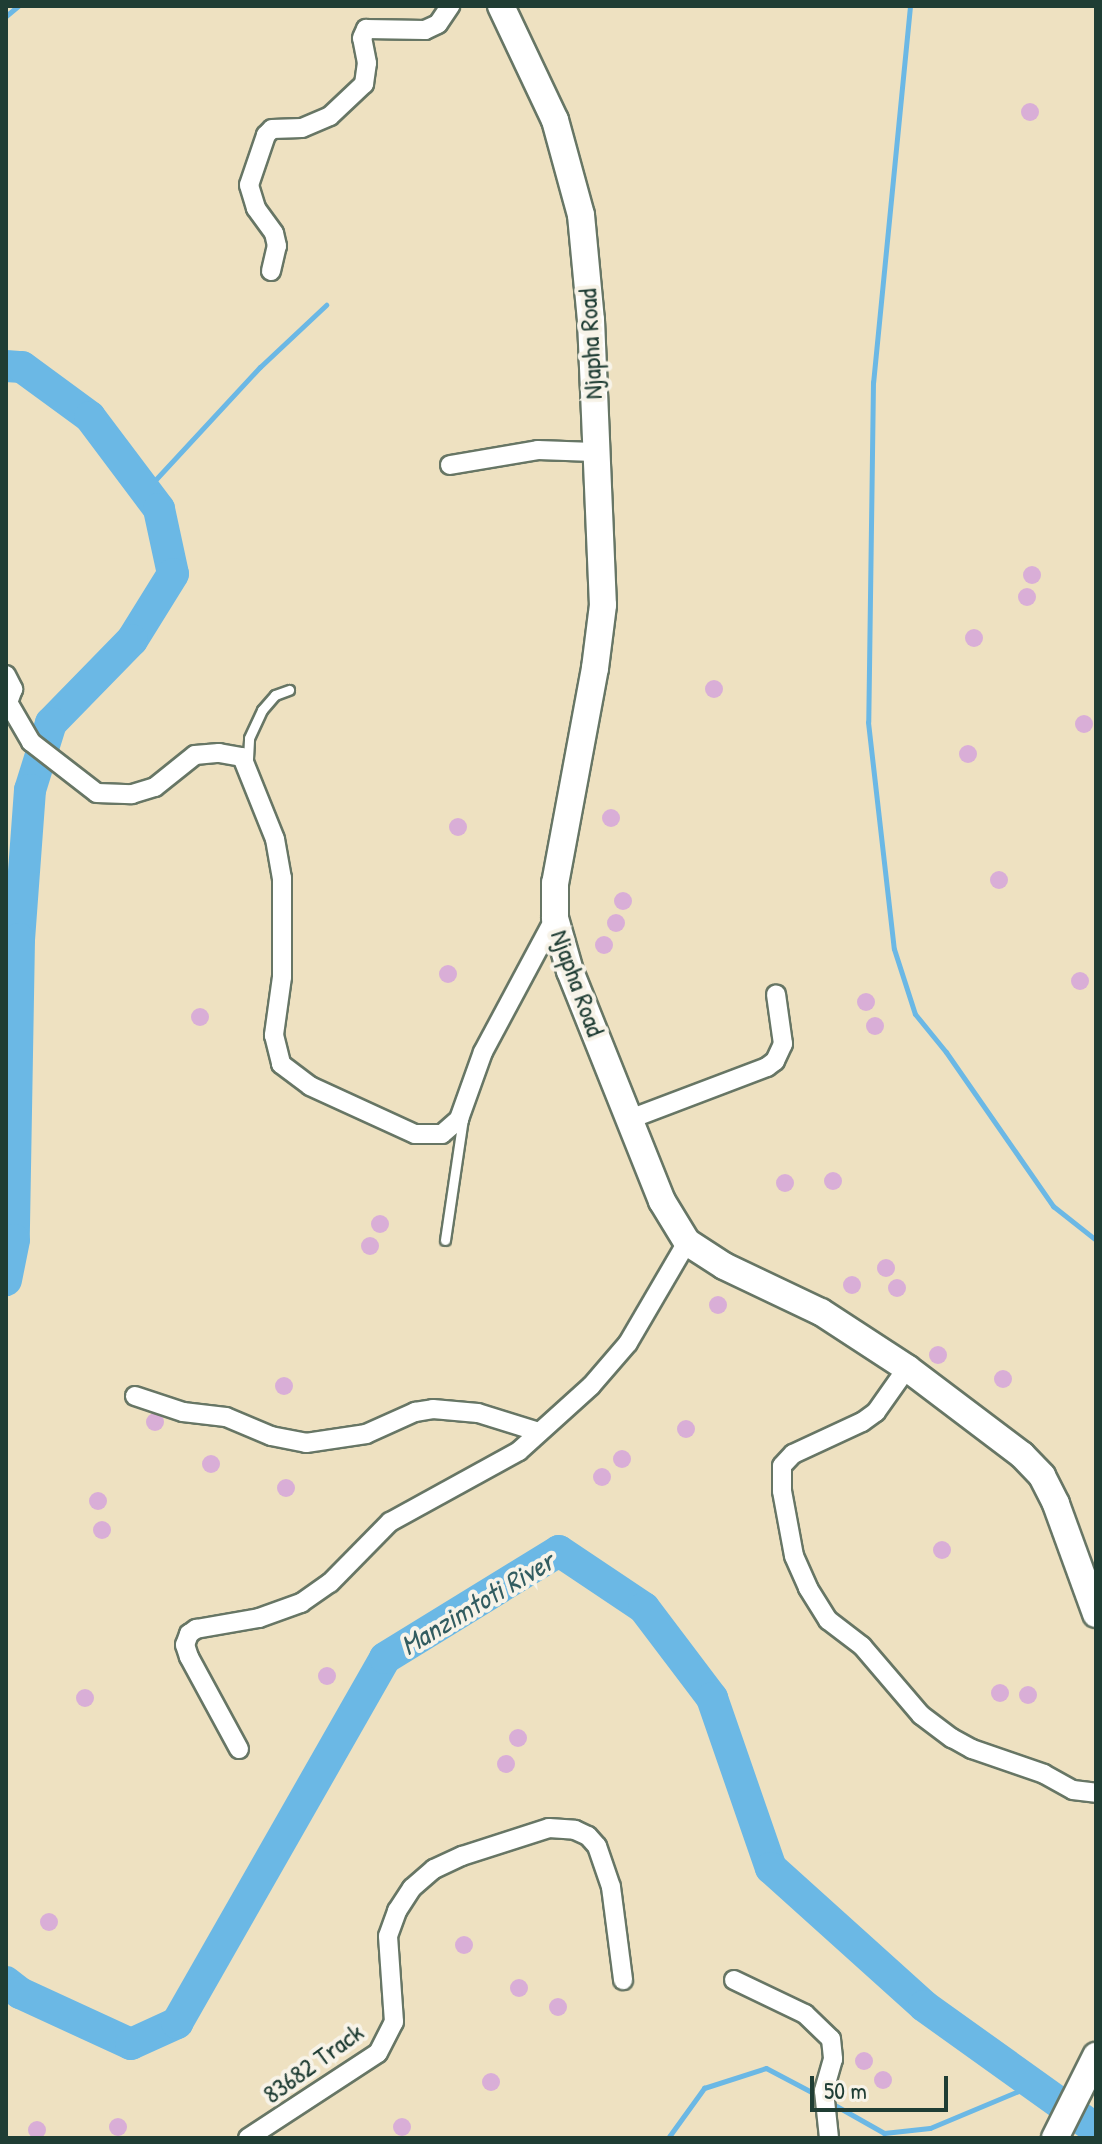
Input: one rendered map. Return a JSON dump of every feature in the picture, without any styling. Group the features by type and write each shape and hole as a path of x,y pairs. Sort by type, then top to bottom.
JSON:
{"street":[{"path":"271,271 277,246 274,233 256,208 249,185 266,135 272,129 302,128 330,116 361,87 367,75 362,38 366,29 432,28 450,6"},
{"name":"Njapha Road","path":"501,6 555,120 581,215 594,375 594,452 603,544 603,605 595,668 559,849 555,918 570,971 662,1201 687,1242 724,1266 821,1312 907,1368 1001,1438 1042,1476 1096,1614"},
{"path":"450,465 538,450 594,452"},
{"path":"6,675 13,689 8,706 31,742 97,793 132,794 155,787 195,755 219,753 242,757 275,839 282,878 282,977 274,1035 281,1064 310,1086 415,1134 442,1134 463,1111 472,1075 555,918"},
{"path":"630,1119 672,1105 775,1061 783,1044 776,994"},
{"path":"239,1749 189,1657 185,1645 189,1634 196,1629 259,1618 301,1603 330,1583 390,1522 519,1451 591,1386 628,1343 687,1242"},
{"path":"907,1368 876,1412 862,1422 793,1454 782,1466 782,1491 794,1556 803,1578 828,1620 862,1646 921,1715 972,1749 1018,1763 1073,1790 1096,1793"},
{"path":"135,1396 183,1412 226,1417 271,1436 306,1443 366,1434 415,1412 433,1409 478,1413 539,1432"},
{"name":"83682 Track","path":"248,2138 378,2053 394,2022 388,1936 397,1911 412,1888 434,1869 462,1856 549,1828 575,1830 588,1836 597,1846 611,1887 623,1980"},
{"path":"734,1980 805,2014 831,2039 833,2059 824,2091 829,2138"},
{"path":"1060,2128 1091,2065"}],"lane":[{"path":"248,778 248,745 255,724 268,701 289,690"},
{"path":"445,1240 462,1149 463,1111"}],"building":[{"path":"1030,103 1039,112 1030,121 1021,112"},
{"path":"1032,566 1041,575 1032,584 1023,575"},
{"path":"1027,588 1036,597 1027,606 1018,597"},
{"path":"974,629 983,638 974,647 965,638"},
{"path":"714,680 723,689 714,698 705,689"},
{"path":"1084,715 1093,724 1084,733 1075,724"},
{"path":"968,745 977,754 968,763 959,754"},
{"path":"611,809 620,818 611,827 602,818"},
{"path":"458,818 467,827 458,836 449,827"},
{"path":"999,871 1008,880 999,889 990,880"},
{"path":"623,892 632,901 623,910 614,901"},
{"path":"616,914 625,923 616,932 607,923"},
{"path":"604,936 613,945 604,954 595,945"},
{"path":"448,965 457,974 448,983 439,974"},
{"path":"1080,972 1089,981 1080,990 1071,981"},
{"path":"866,993 875,1002 866,1011 857,1002"},
{"path":"200,1008 209,1017 200,1026 191,1017"},
{"path":"875,1017 884,1026 875,1035 866,1026"},
{"path":"833,1172 842,1181 833,1190 824,1181"},
{"path":"785,1174 794,1183 785,1192 776,1183"},
{"path":"380,1215 389,1224 380,1233 371,1224"},
{"path":"370,1237 379,1246 370,1255 361,1246"},
{"path":"886,1259 895,1268 886,1277 877,1268"},
{"path":"852,1276 861,1285 852,1294 843,1285"},
{"path":"897,1279 906,1288 897,1297 888,1288"},
{"path":"718,1296 727,1305 718,1314 709,1305"},
{"path":"938,1346 947,1355 938,1364 929,1355"},
{"path":"1003,1370 1012,1379 1003,1388 994,1379"},
{"path":"284,1377 293,1386 284,1395 275,1386"},
{"path":"155,1413 164,1422 155,1431 146,1422"},
{"path":"686,1420 695,1429 686,1438 677,1429"},
{"path":"622,1450 631,1459 622,1468 613,1459"},
{"path":"211,1455 220,1464 211,1473 202,1464"},
{"path":"602,1468 611,1477 602,1486 593,1477"},
{"path":"286,1479 295,1488 286,1497 277,1488"},
{"path":"98,1492 107,1501 98,1510 89,1501"},
{"path":"102,1521 111,1530 102,1539 93,1530"},
{"path":"942,1541 951,1550 942,1559 933,1550"},
{"path":"327,1667 336,1676 327,1685 318,1676"},
{"path":"1000,1684 1009,1693 1000,1702 991,1693"},
{"path":"1028,1686 1037,1695 1028,1704 1019,1695"},
{"path":"85,1689 94,1698 85,1707 76,1698"},
{"path":"518,1729 527,1738 518,1747 509,1738"},
{"path":"506,1755 515,1764 506,1773 497,1764"},
{"path":"49,1913 58,1922 49,1931 40,1922"},
{"path":"464,1936 473,1945 464,1954 455,1945"},
{"path":"519,1979 528,1988 519,1997 510,1988"},
{"path":"558,1998 567,2007 558,2016 549,2007"},
{"path":"864,2052 873,2061 864,2070 855,2061"},
{"path":"883,2071 892,2080 883,2089 874,2080"},
{"path":"491,2073 500,2082 491,2091 482,2082"},
{"path":"118,2118 127,2127 118,2136 109,2127"},
{"path":"402,2118 411,2127 402,2136 393,2127"},
{"path":"37,2121 46,2130 37,2139 28,2130"}],"waterway":[{"path":"6,16 18,6"},
{"path":"910,6 873,382 868,722 894,949 915,1014 946,1052 1053,1206 1096,1240"},
{"path":"145,491 260,367 326,305"},
{"name":"Manzimtoti River","path":"6,366 22,367 90,417 159,509 173,574 132,640 51,723 30,790 19,939 14,1240 6,1280"},
{"name":"Manzimtoti River","path":"6,1982 20,1993 131,2044 177,2023 385,1658 559,1551 644,1608 712,1698 771,1868 924,2006 1096,2129"},
{"path":"668,2138 704,2088 766,2068 819,2096"},
{"path":"831,2103 884,2133 930,2128 1035,2084"}]}
